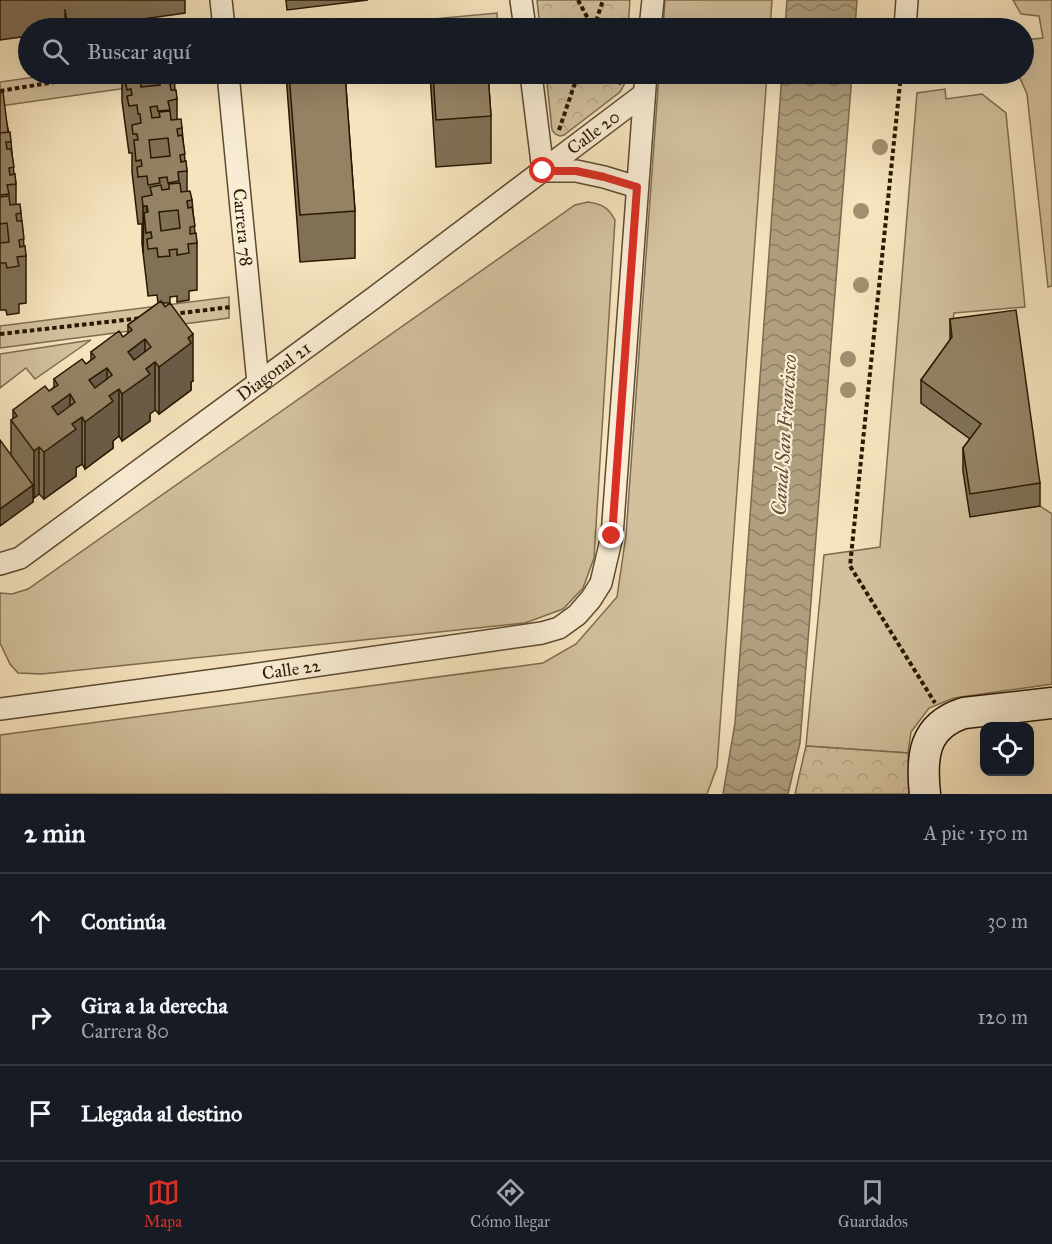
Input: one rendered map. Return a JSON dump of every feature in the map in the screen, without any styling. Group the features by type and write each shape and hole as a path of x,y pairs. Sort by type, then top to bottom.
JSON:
{"street":[{"path":"221,0 223,18"},
{"path":"518,18 521,0"},
{"path":"651,18 653,0"},
{"path":"906,18 907,0"},
{"name":"Carrera 78","path":"229,84 258,383"},
{"path":"532,84 543,171 576,171 637,187 638,86"},
{"name":"Calle 20","path":"543,171 638,86"},
{"name":"Diagonal 21","path":"0,564 20,558 543,171"},
{"name":"Calle 22","path":"0,709 542,633 559,628 577,615 601,583 612,536 637,187"},
{"path":"925,794 923,759 927,745 933,734 955,717 1052,703"}],"path":[{"path":"578,0 588,18"},
{"path":"597,18 603,0"},
{"path":"0,91 42,84"},
{"path":"557,135 575,84"},
{"path":"900,84 850,566 955,717"},
{"path":"172,314 238,307"},
{"path":"0,334 149,317"}],"green space":[{"path":"537,0 630,0 629,18 539,18"},
{"path":"665,0 772,0 771,18 664,18"},
{"path":"1013,0 1052,0 1052,286 1048,287 1027,94 1023,84 1034,84 1034,39 1043,38 1039,16 1021,14"},
{"path":"497,13 497,18 444,18"},
{"path":"18,79 18,84 156,84 0,106 0,82"},
{"path":"547,84 624,84 620,92 564,135 555,134 552,130"},
{"path":"658,84 766,84 717,767 707,794 0,794 0,735 543,663 576,644 617,597 626,535"},
{"path":"945,89 946,99 982,94 1006,113 1025,307 954,313 950,342 981,447 970,516 1040,506 1052,514 1052,684 954,698 929,708 911,732 908,753 806,746 824,555 880,547 917,93"},
{"path":"588,202 604,207 615,220 594,558 583,588 563,609 525,623 42,674 18,673 10,664 0,643 0,593 12,594 28,589 575,205"},
{"path":"229,297 229,318 0,348 0,326"},
{"path":"91,340 35,379 26,368 0,388 0,354"},
{"path":"806,746 908,753 910,794 795,794"}],"water":[{"path":"787,0 857,0 856,18 786,18"},
{"name":"Canal San Francisco","path":"781,84 851,84 800,743 788,794 723,794 735,723"}],"building":[{"path":"126,84 141,84 141,87 170,84 171,90 176,90 177,99 168,101 170,110 158,111 157,106 150,107 152,118 160,117 159,112 170,111 171,120 181,119 182,128 177,129 178,136 182,135 185,154 180,155 181,162 186,161 187,171 178,172 179,181 168,183 167,177 159,178 160,183 148,185 147,176 138,177 137,167 142,166 141,160 136,161 134,140 138,140 137,134 133,134 132,125 141,123 137,105 129,106 127,96 132,95 131,89 127,90","holes":["168,138 170,156 151,158 149,140"]},
{"path":"290,84 346,84 355,211 300,215"},
{"path":"434,84 489,84 491,116 436,120"},
{"path":"3,92 8,132 0,133 0,93"},
{"path":"10,132 11,142 6,142 7,149 11,149 14,167 9,168 10,175 15,174 16,184 7,185 9,194 0,195 0,133"},
{"path":"180,183 181,192 190,191 192,200 187,201 188,208 192,207 195,226 190,227 190,234 196,233 197,243 188,244 189,253 177,255 177,249 169,250 170,256 158,257 157,248 148,249 147,239 152,238 151,232 146,233 144,213 148,212 147,206 143,206 142,197 152,195 150,187 161,185 162,190 169,189 169,184","holes":["178,210 180,228 161,231 159,212"]},
{"path":"9,196 10,205 20,204 21,213 16,214 17,221 22,221 24,239 19,240 20,247 25,246 26,256 17,257 19,266 7,268 6,263 0,263 0,243 9,242 7,223 0,224 0,197"},
{"path":"161,301 165,307 170,303 193,334 188,338 191,343 159,367 155,362 146,369 150,374 122,394 119,389 109,396 113,401 85,422 82,417 72,424 76,429 44,452 39,447 34,451 11,420 17,416 13,410 45,386 49,391 58,385 54,379 82,359 86,364 95,357 91,352 119,331 123,337 132,330 128,325","holes":["145,339 151,347 134,360 128,352","107,368 112,375 95,388 89,380","70,394 75,402 58,415 52,407"]},
{"path":"1016,310 1040,483 970,494 963,448 981,424 921,380 952,337 950,319"},
{"path":"0,440 33,485 0,509"}],"route":[{"path":"543,171 576,171 637,187 612,536"}]}
